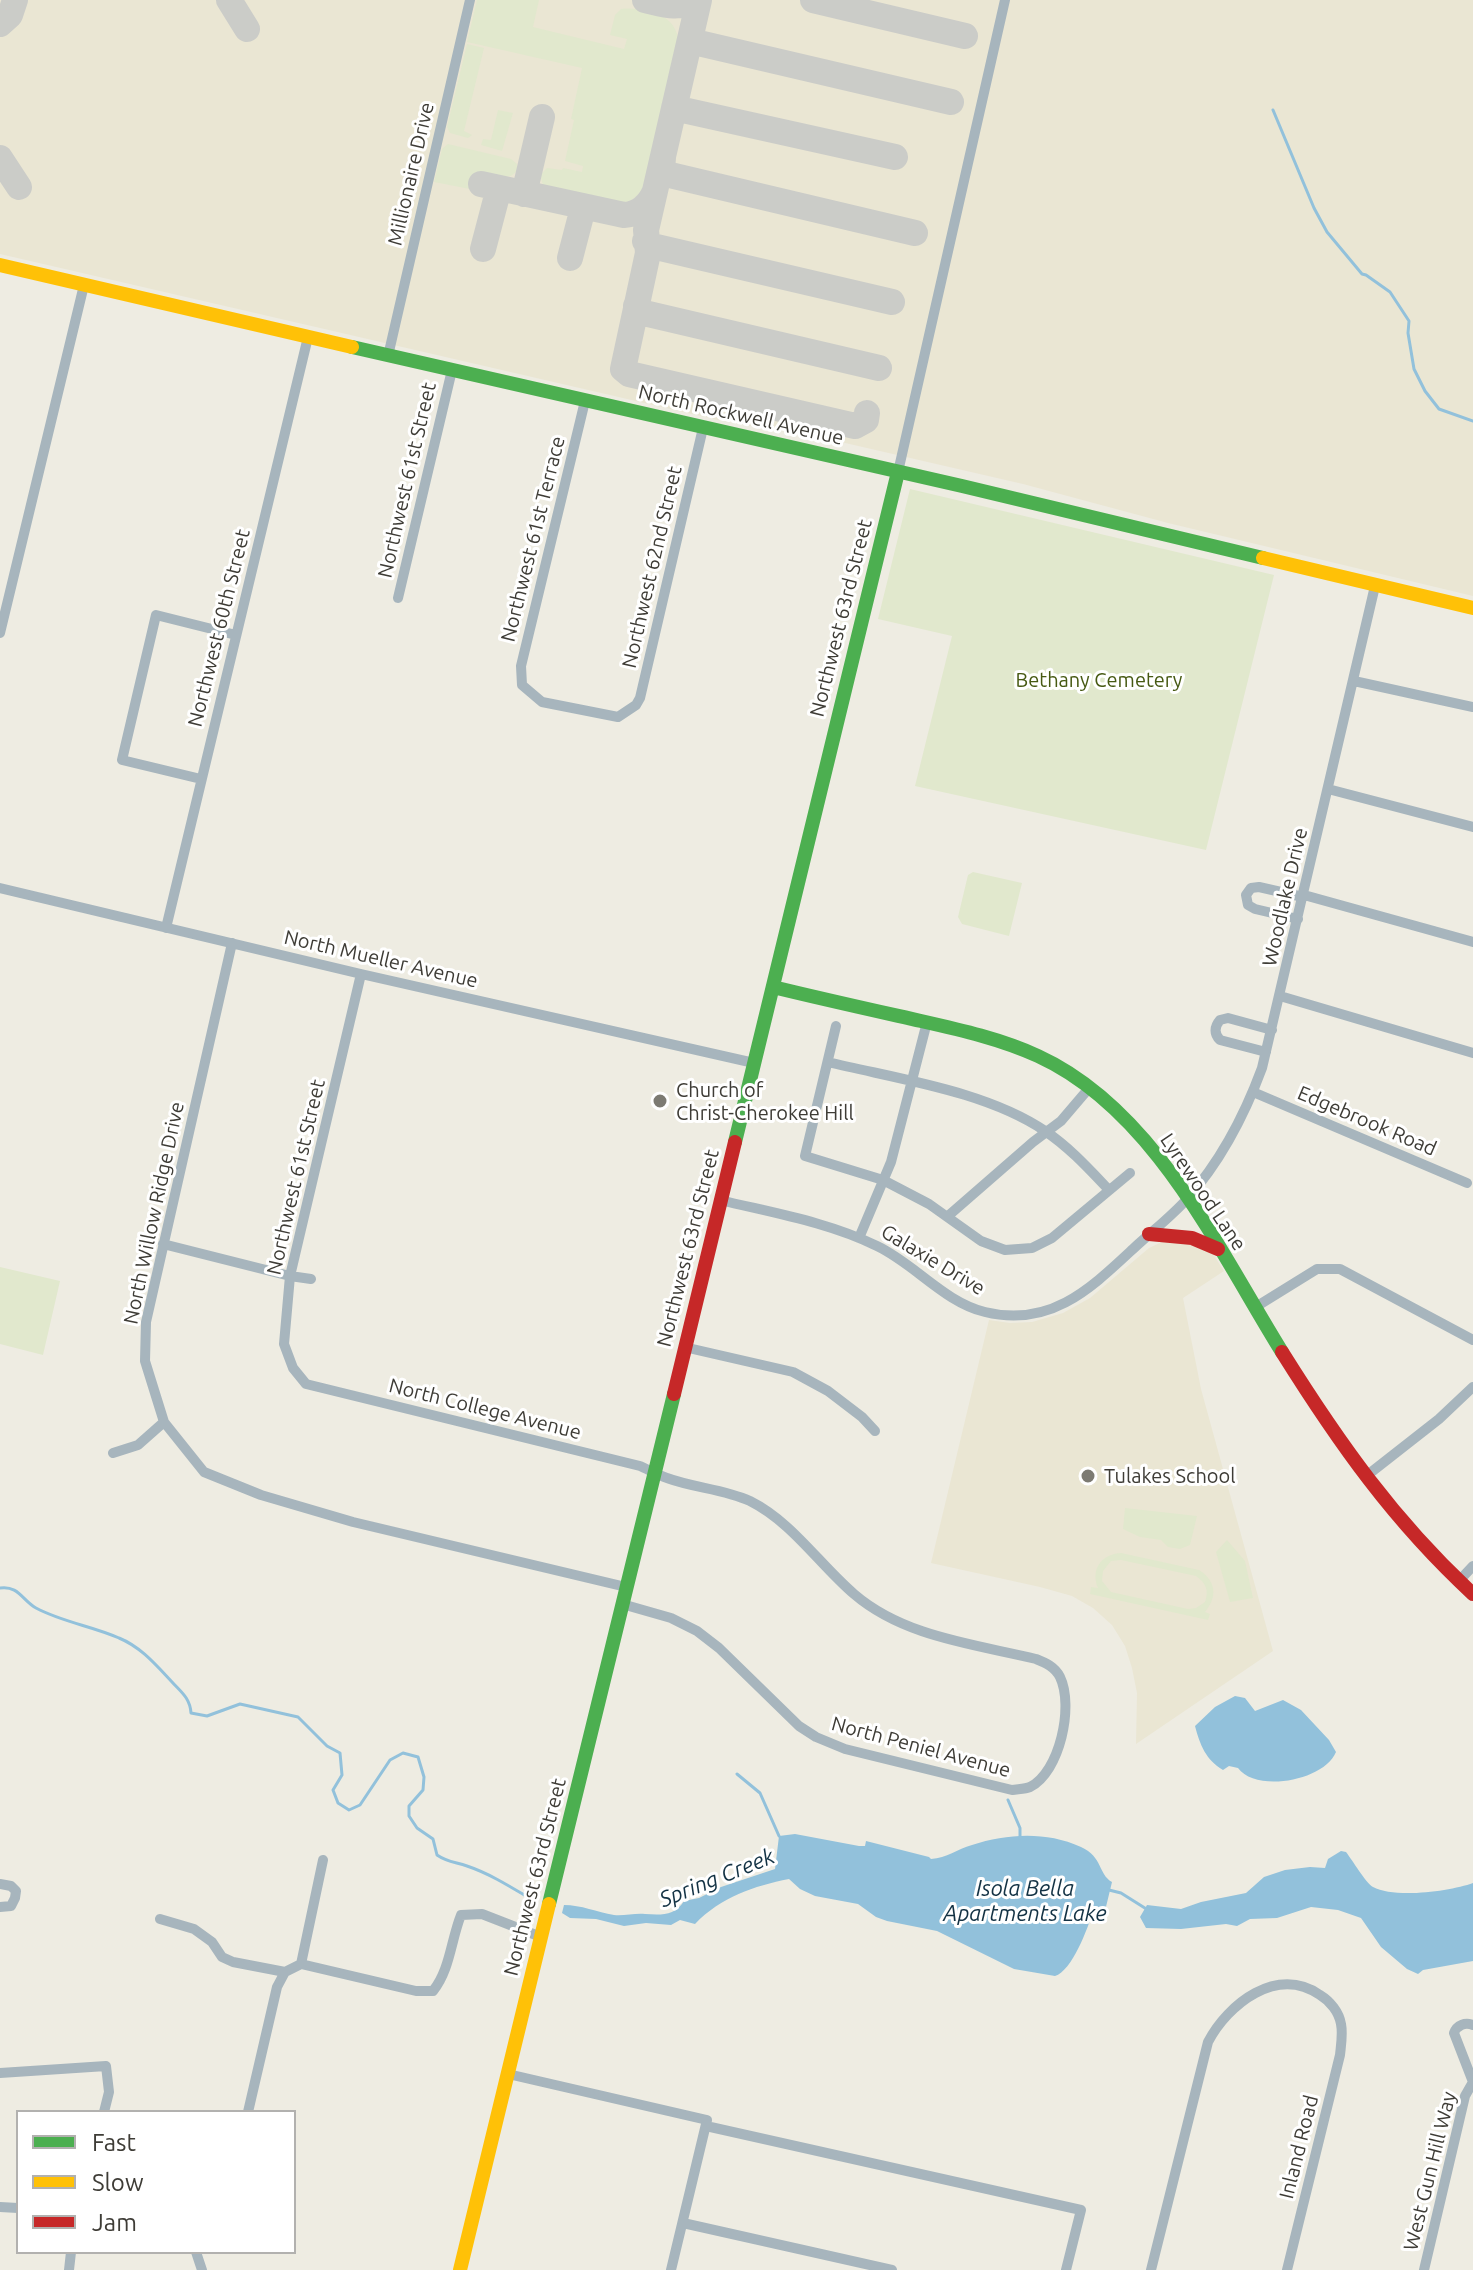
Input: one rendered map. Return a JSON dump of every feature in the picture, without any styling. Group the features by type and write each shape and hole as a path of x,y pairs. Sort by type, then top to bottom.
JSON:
{"main road":[{"name":"North Rockwell Avenue","path":"0,265 977,489 1473,608"},
{"name":"Northwest 63rd Street","path":"460,2270 898,472"},
{"name":"Lyrewood Lane","path":"773,987 927,1022 1017,1047 1052,1063 1090,1087 1118,1111 1143,1137 1187,1199 1316,1406 1365,1477 1412,1533 1473,1594"},
{"path":"1149,1234 1192,1238 1219,1250"}],"street":[{"name":"Millionaire Drive","path":"388,356 470,0"},
{"name":"Northwest 63rd Street","path":"898,472 1005,0"},
{"path":"0,633 84,285"},
{"name":"Northwest 60th Street","path":"166,928 308,337"},
{"name":"Northwest 61st Street","path":"398,598 452,370"},
{"name":"Northwest 61st Terrace","path":"585,401 521,666 522,685 542,702 618,717 630,711"},
{"name":"Northwest 62nd Street","path":"630,711 640,698 703,428"},
{"name":"Woodlake Drive","path":"1187,1199 1227,1142 1253,1092 1266,1052 1375,586"},
{"path":"201,779 122,760 156,615 236,635"},
{"path":"1354,681 1473,707"},
{"path":"1328,789 1473,827"},
{"path":"1298,919 1255,909 1248,905 1248,891 1255,886 1303,896 1473,942"},
{"name":"North Mueller Avenue","path":"0,888 754,1063"},
{"name":"North Willow Ridge Drive","path":"232,943 146,1322 145,1361 164,1422 204,1472 261,1495 353,1522 626,1587"},
{"name":"Northwest 61st Street","path":"306,1384 293,1368 284,1344 290,1276 361,974"},
{"path":"1280,996 1473,1053"},
{"path":"1266,1052 1220,1040 1216,1027 1220,1020 1228,1018 1272,1030"},
{"path":"859,1238 897,1142 927,1022"},
{"path":"836,1026 805,1156 883,1180 948,1216 981,1241 993,1247 1018,1251 1052,1238 1130,1173"},
{"path":"828,1062 986,1101 1016,1114 1047,1132 1086,1165 1109,1190"},
{"path":"948,1216 1061,1121 1090,1087"},
{"name":"Edgebrook Road","path":"1253,1092 1467,1183"},
{"name":"Galaxie Drive","path":"720,1200 818,1224 859,1238 895,1255 965,1306 1001,1315 1016,1315 1041,1313 1075,1299 1187,1199"},
{"path":"163,1244 311,1279"},
{"path":"1254,1308 1309,1273 1332,1268 1355,1275 1473,1340"},
{"path":"684,1347 793,1372 828,1391 875,1431"},
{"name":"North College Avenue","path":"306,1384 640,1466 667,1478 727,1493 761,1508 796,1537 854,1595 889,1619 922,1632 1049,1664 1059,1675 1064,1689 1066,1714"},
{"path":"1365,1477 1439,1419 1473,1387"},
{"path":"113,1453 138,1445 164,1422"},
{"path":"1458,1582 1473,1566"},
{"name":"North Peniel Avenue","path":"622,1604 671,1618 697,1631 719,1648 799,1726 816,1737 845,1749 968,1780 1012,1790 1029,1788 1041,1778 1056,1755 1066,1714"},
{"path":"301,1964 323,1860"},
{"path":"0,1884 11,1886 16,1891 11,1906 0,1907"},
{"path":"248,2110 277,1987 285,1972 301,1964 416,1991 433,1991 443,1979 461,1915 482,1914 541,1937"},
{"path":"160,1919 194,1929 212,1942 222,1957 233,1962 285,1972"},
{"name":"Inland Road","path":"1151,2270 1204,2053 1222,2019 1241,2001 1282,1985 1294,1985 1306,1987 1325,1998 1338,2014 1342,2033 1340,2055 1287,2270"},
{"path":"1473,2025 1463,2025 1454,2033 1473,2082"},
{"path":"0,2073 106,2066 109,2092 104,2110"},
{"path":"508,2074 707,2120 671,2270"},
{"name":"West Gun Hill Way","path":"1424,2270 1465,2096 1473,2082"},
{"path":"706,2126 1081,2210 1066,2270"},
{"path":"683,2223 892,2270"}],"shaded area":[{"path":"0,0 1473,0 1473,596 1168,523 1023,484 828,439 718,420 0,254"},
{"name":"Tulakes School","path":"1180,1238 1208,1249 1224,1271 1183,1298 1201,1389 1273,1651 1136,1744 1137,1693 1132,1668 1125,1646 1112,1625 1093,1608 1072,1596 1040,1587 931,1563 989,1320 1032,1322 1063,1313 1090,1298 1149,1248"}],"green space":[{"path":"477,0 539,0 533,27 624,49 627,39 610,35 615,15 621,9 654,13 672,24 679,39 645,185 634,198 617,204 543,185 540,175 547,168 582,172 583,166 565,161 582,68 467,42"},
{"path":"467,44 484,48 464,131 472,135 468,138 450,133 447,127"},
{"path":"498,110 513,113 502,151 481,145 483,139 491,140"},
{"path":"448,144 511,159 517,164 517,170 507,177 484,173 480,191 434,182 442,149"},
{"name":"Bethany Cemetery","path":"910,489 1274,575 1206,850 915,786 952,636 878,619"},
{"path":"973,872 1022,883 1009,936 962,924 958,917 968,875"},
{"path":"0,1267 60,1281 43,1355 0,1344"},
{"path":"1125,1508 1197,1516 1190,1545 1180,1549 1168,1547 1161,1540 1140,1537 1123,1529"},
{"path":"1227,1540 1245,1561 1253,1598 1230,1602 1216,1552"},
{"path":"1114,1554 1199,1570 1209,1579 1213,1589 1212,1600 1205,1612 1210,1614 1208,1620 1090,1594 1091,1587 1098,1588 1096,1575 1099,1564","holes":["1121,1560 1196,1576 1206,1587 1207,1594 1205,1602 1188,1609 1111,1592 1102,1581 1103,1571 1111,1561"]}],"water":[{"path":"1235,1696 1245,1698 1255,1711 1283,1700 1301,1710 1336,1752 1318,1770 1289,1780 1259,1780 1229,1766 1223,1770 1204,1751 1195,1726 1215,1707"},
{"name":"Isola Bella Apartments Lake","path":"795,1834 859,1846 865,1846 866,1841 931,1859 999,1838 1054,1838 1088,1851 1112,1882 1105,1911 1093,1911 1073,1958 1055,1976 1014,1969 937,1931 887,1921 858,1904 815,1896 789,1879 739,1894 695,1924 680,1920 671,1925 646,1923 624,1926 596,1919 570,1918 562,1913 564,1905 614,1915 672,1912 684,1901 775,1869 779,1836"},
{"path":"1341,1851 1346,1852 1373,1887 1383,1891 1423,1892 1473,1883 1473,1961 1423,1970 1418,1974 1407,1969 1381,1947 1361,1918 1338,1910 1311,1907 1277,1918 1250,1919 1237,1926 1226,1924 1181,1929 1146,1928 1140,1917 1147,1905 1181,1909 1246,1893 1264,1877 1285,1870 1325,1868 1328,1859"}],"waterway":[{"path":"1273,110 1327,232 1362,274 1390,292 1409,321 1414,369 1425,391 1439,409 1473,421"},
{"name":"Spring Creek","path":"0,1588 16,1591 31,1605 46,1613 109,1634 134,1646 182,1692 191,1713 207,1716 240,1704 298,1717 327,1746 340,1753 342,1775 333,1790 338,1803 349,1810 360,1805 390,1760 403,1753 418,1757 424,1777 423,1790 409,1806 409,1816 417,1828 433,1839 437,1855 485,1873 536,1902"},
{"path":"737,1774 760,1793 779,1836"},
{"path":"1008,1800 1020,1828 1020,1838"},
{"name":"Spring Creek","path":"1109,1890 1121,1893 1148,1910"}],"taxiway":[{"path":"0,24 10,15 15,0"},
{"path":"229,0 247,29"},
{"path":"645,0 676,5 695,0"},
{"path":"699,0 646,230 648,253 623,369 629,374 855,426 866,420 867,413"},
{"path":"813,0 965,36"},
{"path":"690,41 951,102"},
{"path":"674,108 895,157"},
{"path":"524,194 542,117"},
{"path":"0,158 19,187"},
{"path":"663,158 662,168 670,175 915,233"},
{"path":"481,184 624,215 643,208 655,191"},
{"path":"483,249 499,188"},
{"path":"570,258 583,208"},
{"path":"645,241 652,246 892,302"},
{"path":"636,306 644,313 879,368"}],"traffic: fast":[{"path":"352,347 1263,558"},
{"path":"735,1142 898,472"},
{"path":"773,987 995,1040 1038,1056 1079,1080 1116,1110 1180,1185 1282,1352"},
{"path":"549,1904 674,1394"}],"traffic: slow":[{"path":"0,265 352,347"},
{"path":"1263,558 1473,608"},
{"path":"460,2270 549,1904"}],"traffic: jam":[{"path":"674,1394 735,1142"},
{"path":"1149,1234 1192,1238 1218,1249"},
{"path":"1282,1352 1369,1480 1418,1538 1473,1594"}],"place":[{"name":"Church of Christ-Cherokee Hill","path":"660,1101"},
{"name":"Tulakes School","path":"1088,1476"}]}
